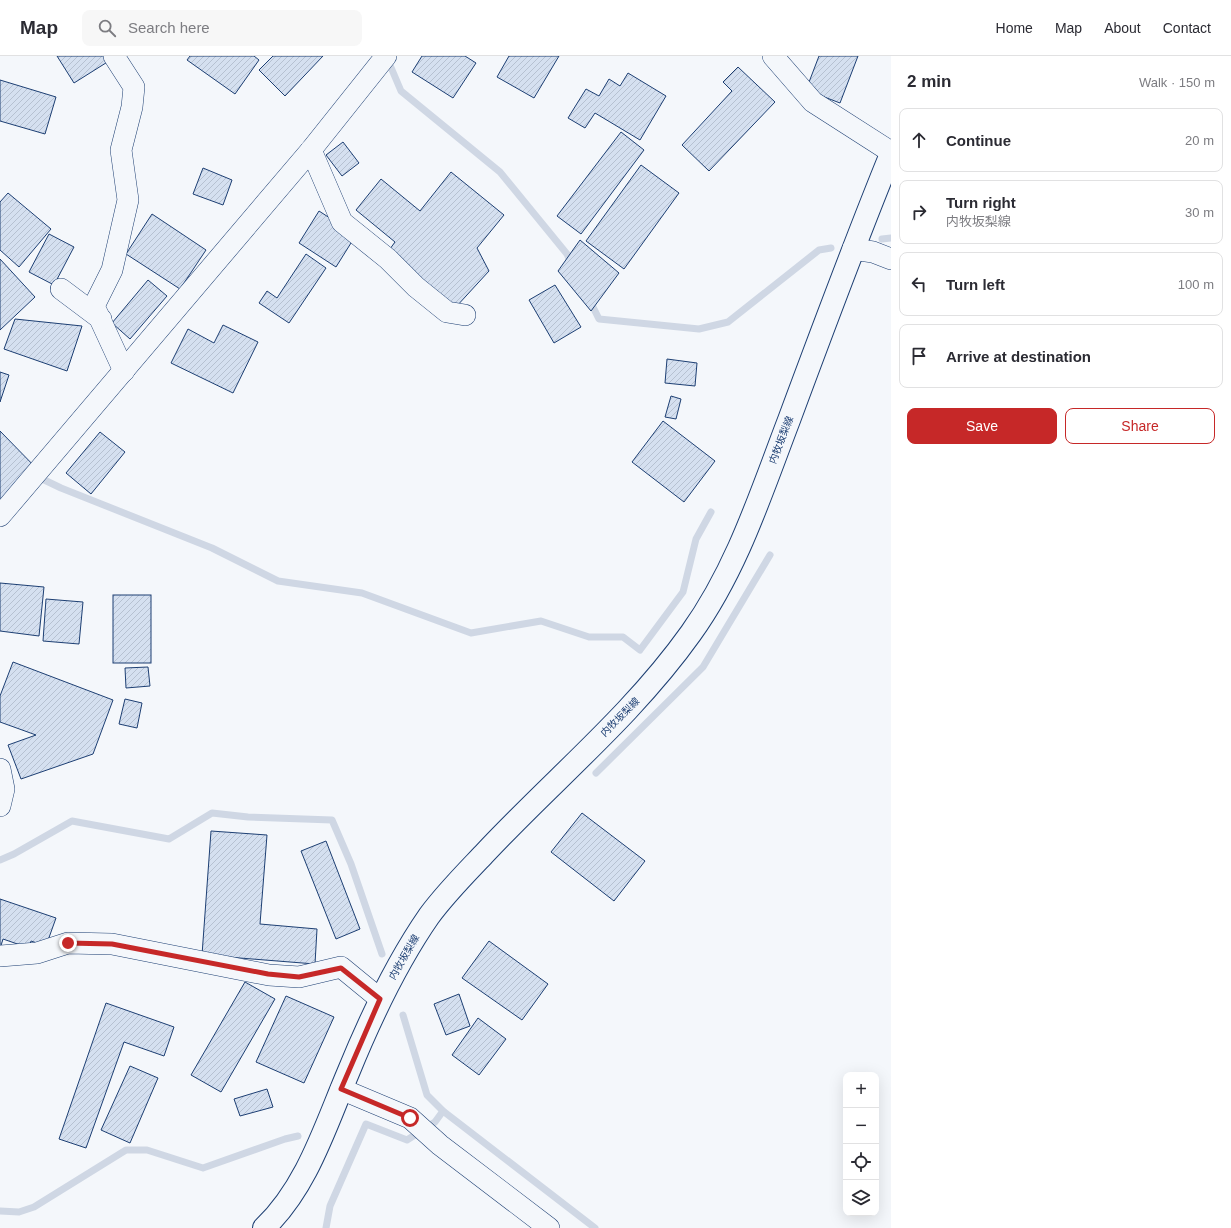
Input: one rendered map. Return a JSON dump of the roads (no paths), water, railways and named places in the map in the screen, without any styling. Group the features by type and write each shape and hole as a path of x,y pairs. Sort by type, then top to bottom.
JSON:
{"main road":[{"name":"内牧坂梨線","path":"264,1228 279,1213 301,1180 316,1149 380,999 430,914 509,827 636,701 660,675 718,593 761,493 852,250 891,153"}],"street":[{"path":"114,56 134,86 132,107 122,150 128,200 112,270 94,306 124,371"},
{"path":"0,516 311,150 386,56"},
{"path":"773,56 813,102 891,153"},
{"path":"311,150 342,222 388,259 416,287 447,312 465,315"},
{"path":"852,250 873,252 891,259"},
{"path":"61,289 101,319"},
{"path":"0,769 4,789 0,806"},
{"path":"0,956 37,953 68,943 112,944 268,974 299,977 341,968 380,999"},
{"path":"341,1089 410,1118 440,1145 549,1228"}],"waterway":[{"path":"387,58 401,91 500,172 567,254 572,265"},
{"path":"882,239 891,238"},
{"path":"589,299 599,319 699,329 728,322 819,250 831,248"},
{"path":"36,476 61,488 212,548 278,581 362,593 471,633 541,621 589,637 623,637 640,650 683,592 696,539 711,512"},
{"path":"596,773 703,667 770,555"},
{"path":"0,860 14,854 72,821 169,839 212,813 248,817 332,820 351,864 382,954"},
{"path":"403,1015 427,1095 443,1111 595,1228"},
{"path":"326,1228 330,1206 366,1124 407,1140 435,1122 443,1111"},
{"path":"0,1211 19,1212 34,1207 126,1150 147,1150 203,1168 285,1139 298,1136"}]}
